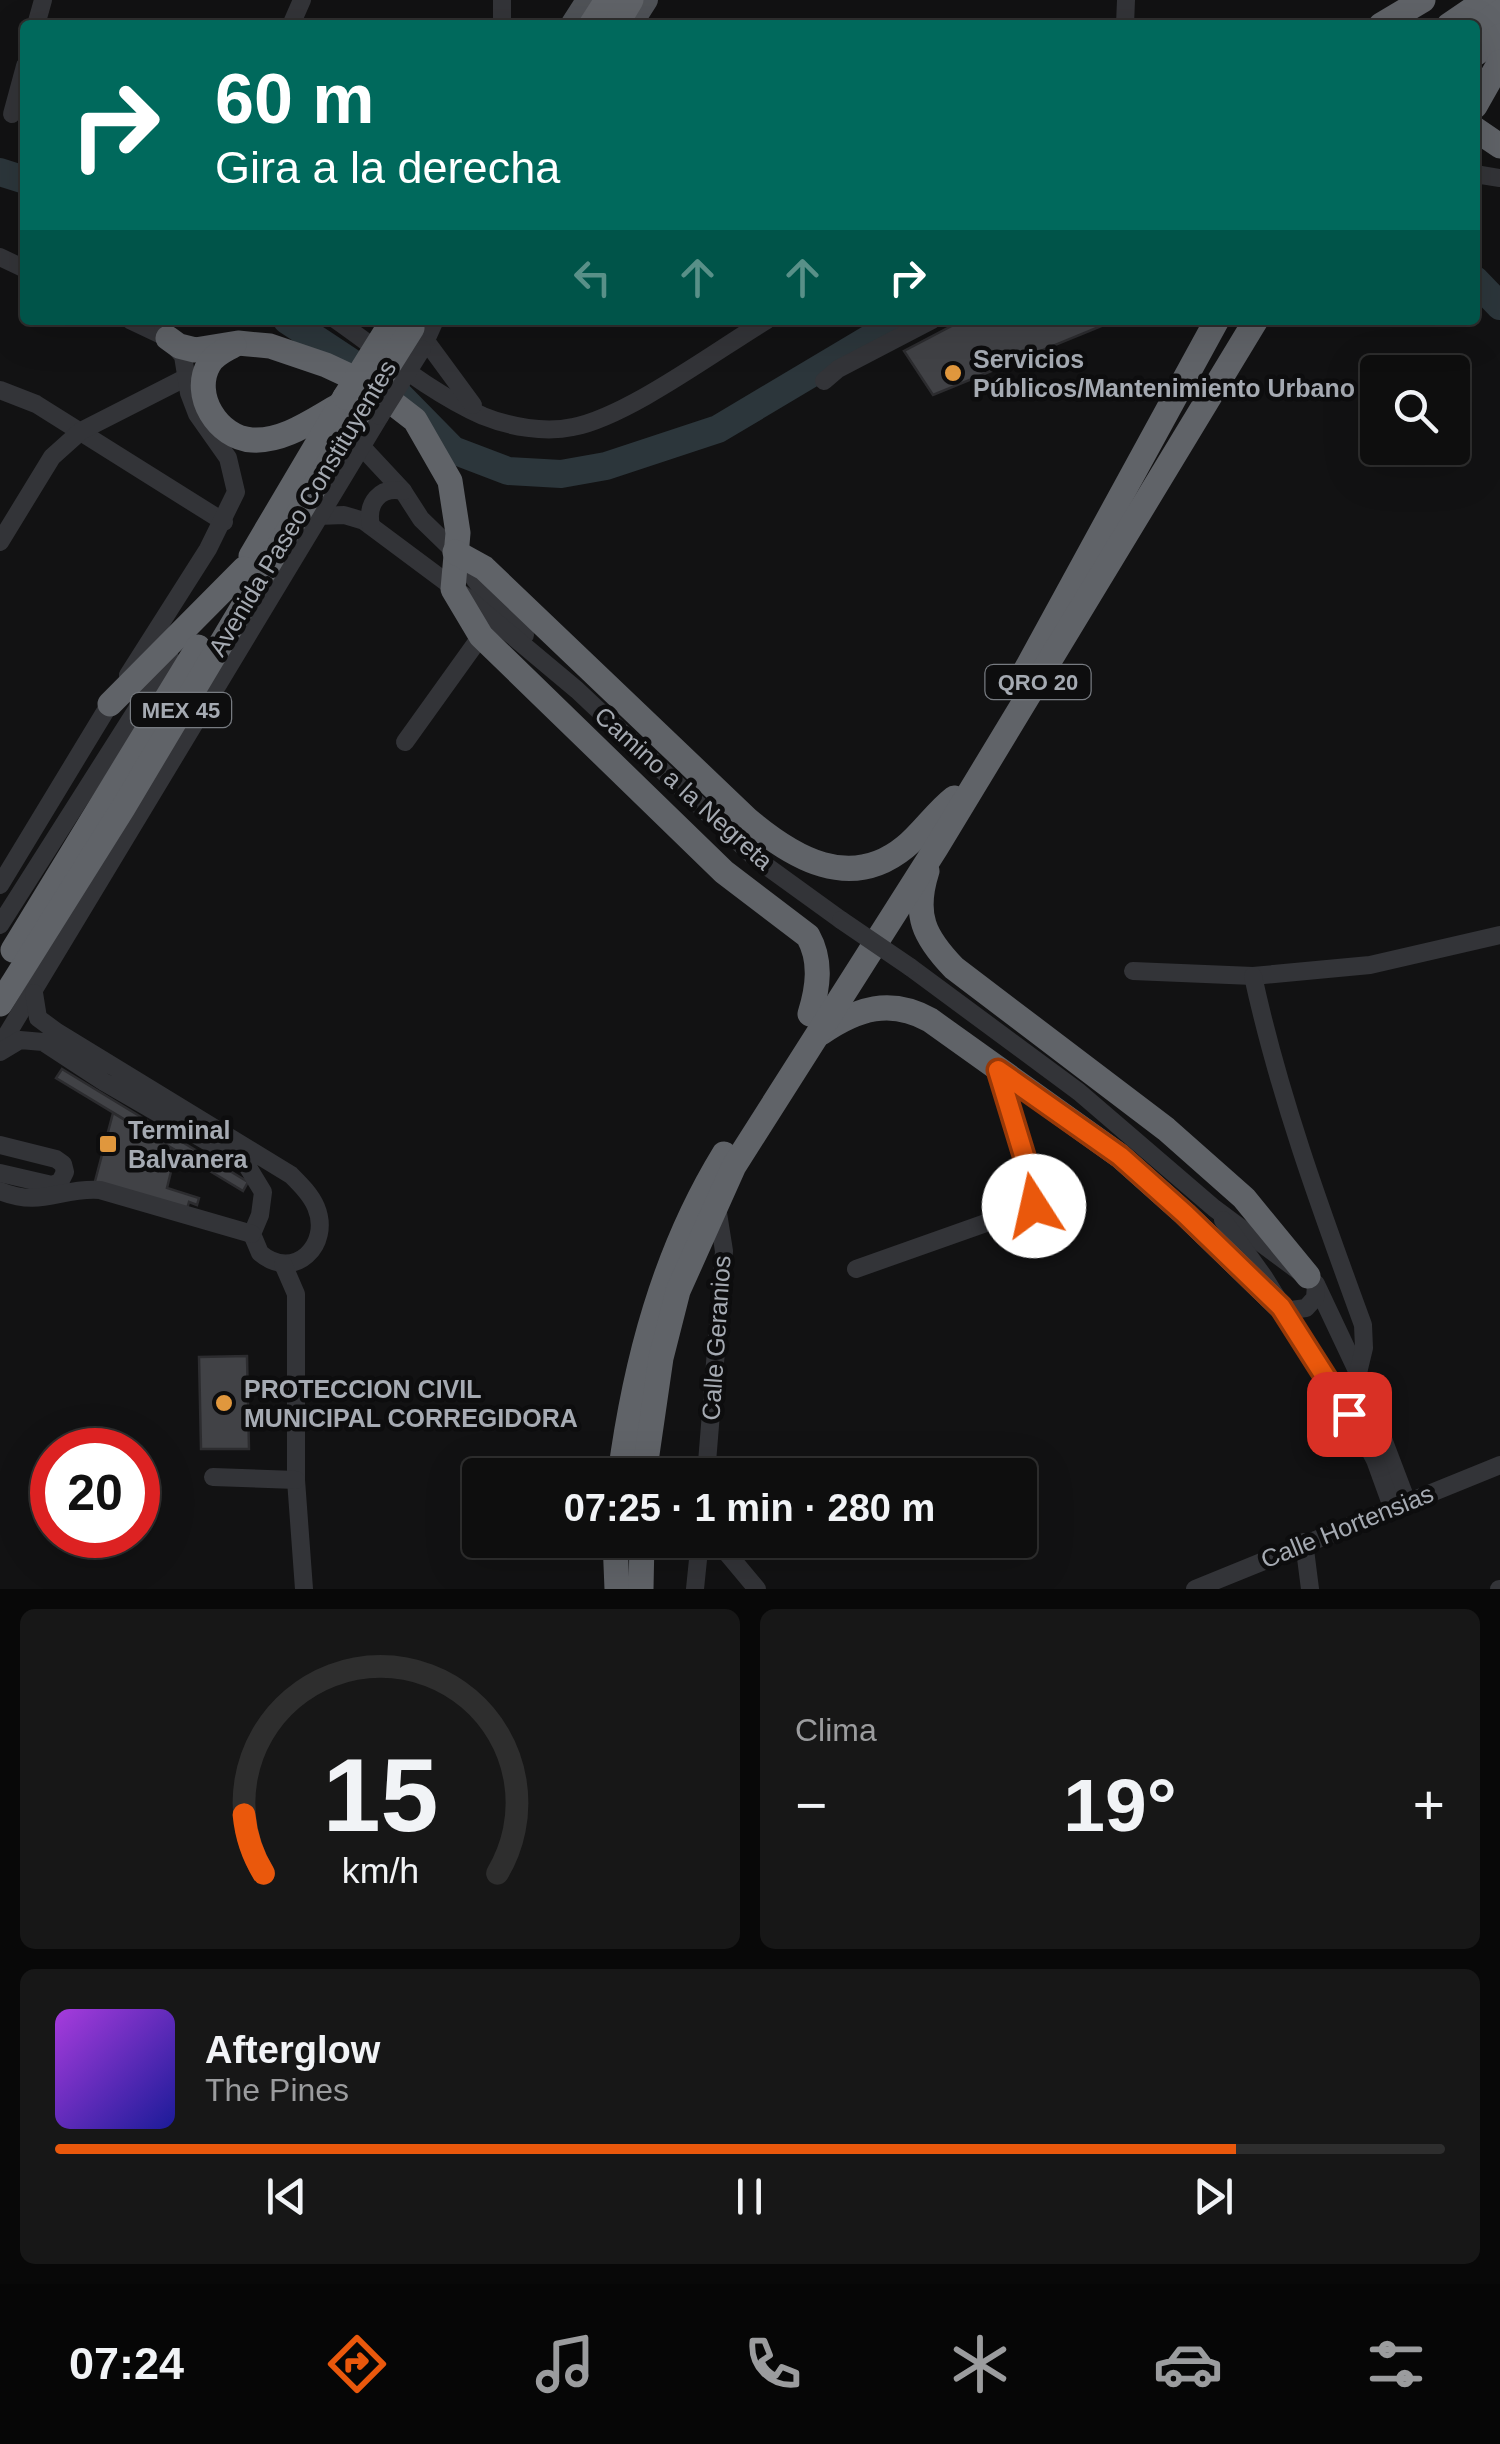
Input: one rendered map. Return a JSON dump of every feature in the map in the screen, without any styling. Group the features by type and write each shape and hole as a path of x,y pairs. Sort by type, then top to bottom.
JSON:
{"highway":[{"path":"1389,20 1423,0"},
{"path":"1456,20 1486,0"},
{"path":"1480,97 1500,62"},
{"path":"1092,553 1214,325"},
{"name":"QRO 20","path":"646,1458 660,1358 674,1308 734,1166 812,1027 954,798 1092,553 1229,325"},
{"name":"QRO 20","path":"623,1458 636,1375 652,1313 705,1185 936,848 1253,325"},
{"path":"1156,489 1271,325"},
{"path":"164,329 196,350 238,342 270,346 326,365 384,395 415,420 446,471 458,533 454,588 482,636 724,872 808,936 814,946 818,974 812,1027 864,1009 900,1008 930,1020 1120,1156 1282,1309"},
{"name":"Avenida Paseo Constituyentes","path":"0,971 244,569 356,408 418,330"},
{"path":"238,342 215,356 205,374 210,412 226,432 252,440 267,439 356,408"},
{"name":"Avenida Paseo Constituyentes","path":"0,1004 123,808 356,408"},
{"path":"454,552 484,568 746,819 790,852 836,868 878,866 914,840 954,798"},
{"path":"110,704 244,569"},
{"path":"936,848 922,888 920,910 927,936 936,950 954,968 1166,1128 1244,1198 1312,1280"},
{"path":"616,1558 617,1589"},
{"path":"641,1589 642,1558"}],"street":[{"path":"12,116 20,85"},
{"path":"343,325 450,398 484,416 545,430 575,427 618,410 759,325"},
{"path":"824,380 922,325"},
{"path":"0,885 236,498 232,468 197,414 183,356 164,329"},
{"path":"0,1049 361,446 356,408 418,330 459,390 484,416"},
{"path":"0,542 52,457 81,431 187,377"},
{"path":"0,390 36,404 224,522"},
{"name":"Camino a la Negreta","path":"361,446 481,588 576,690"},
{"path":"372,526 369,511 376,498 390,490 403,492"},
{"path":"422,519 441,513 453,500"},
{"name":"Camino a la Negreta","path":"318,516 344,515 372,526 454,588 576,690 754,856 1079,1092 1214,1208"},
{"path":"0,925 157,675 202,612"},
{"path":"405,742 482,636"},
{"path":"1133,971 1252,976 1370,966 1500,935"},
{"path":"1252,976 1304,1165 1363,1325 1364,1348 1358,1373"},
{"path":"0,1049 20,1040 42,1042 246,1164 263,1192 252,1234 260,1253 283,1264 308,1258 320,1233 316,1208 300,1183 57,1032 38,1018 34,993"},
{"path":"856,1269 1034,1206 1036,1195 998,1070"},
{"path":"0,1148 31,1162 47,1156 63,1164 65,1172 60,1182 52,1185 0,1173"},
{"path":"0,1191 26,1200 100,1190 252,1234"},
{"name":"Calle Geranios","path":"707,1458 724,1252 717,1202"},
{"path":"1214,1208 1312,1280 1358,1373 1400,1505"},
{"path":"1214,1208 1264,1276 1361,1433 1400,1505"},
{"path":"283,1264 296,1294 296,1480 304,1589"},
{"path":"1282,1309 1300,1311 1311,1304 1312,1280"},
{"name":"Calle Hortensias","path":"1195,1589 1500,1465"},
{"path":"212,1477 296,1480"},
{"path":"1304,1542 1310,1589"},
{"path":"695,1589 698,1558"},
{"path":"731,1558 757,1589"}],"building":[{"name":"Servicios Públicos/Mantenimiento Urbano","path":"953,325 1104,325 933,395 904,351"},
{"path":"62,1069 248,1182 243,1191 56,1078"},
{"path":"113,1113 176,1151 167,1188 199,1198 197,1205 189,1202 187,1209 94,1185"},
{"name":"PROTECCION CIVIL MUNICIPAL CORREGIDORA","path":"247,1356 249,1449 201,1449 199,1357"}],"waterway":[{"path":"0,172 20,178"},
{"path":"1480,285 1500,306"},
{"path":"295,325 396,392 453,450 508,471 561,474 606,466 718,429 893,325"}],"place":[{"name":"Servicios Públicos/Mantenimiento Urbano","path":"953,373"},
{"name":"Terminal Balvanera","path":"108,1144"},
{"name":"PROTECCION CIVIL MUNICIPAL CORREGIDORA","path":"224,1403"}],"route":[{"path":"1034,1206 1036,1195 998,1070 1120,1156 1281,1307 1349,1414"}]}
